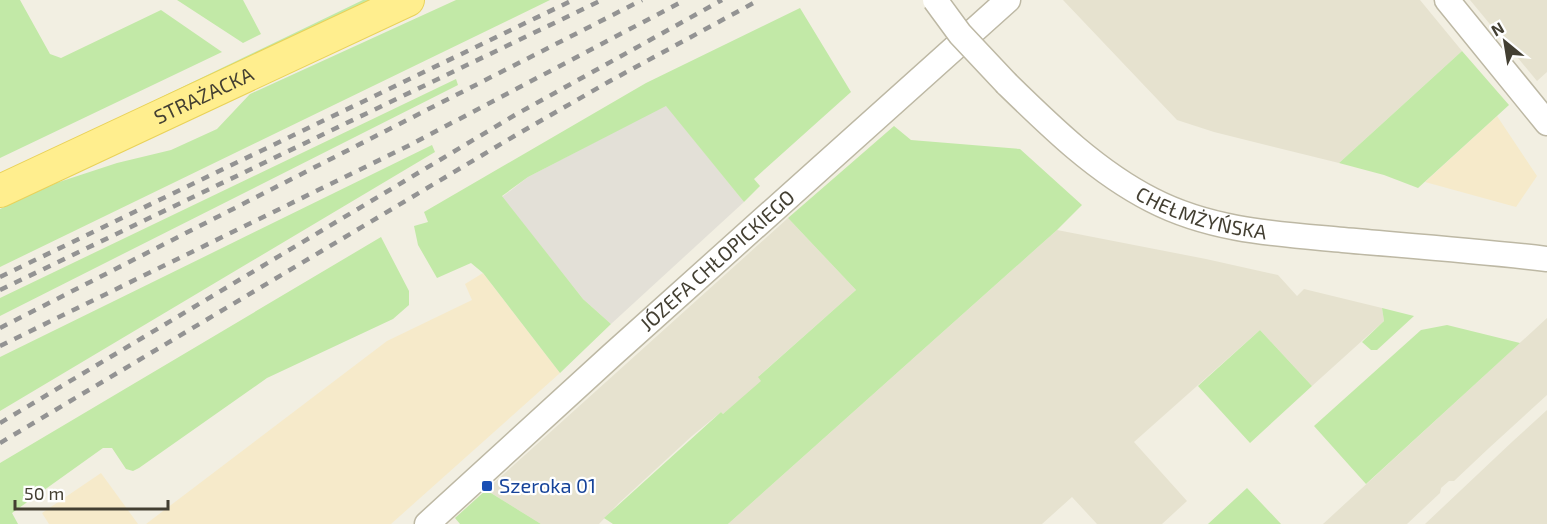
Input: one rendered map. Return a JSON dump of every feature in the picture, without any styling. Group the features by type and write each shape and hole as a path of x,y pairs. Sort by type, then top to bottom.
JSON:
{"main road":[{"name":"STRAŻACKA","path":"0,191 408,0"}],"street":[{"name":"CHEŁMŻYŃSKA","path":"935,0 960,34 1006,84 1113,177 1154,201 1195,218 1258,232 1547,259"},
{"name":"JÓZEFA CHŁOPICKIEGO","path":"427,524 1008,0"},
{"path":"1447,0 1547,123"}],"shaded area":[{"path":"1063,0 1420,0 1462,51 1339,163 1214,132 1177,120"},
{"path":"1470,0 1547,0 1547,72 1537,81"},
{"path":"666,105 744,202 611,324 583,299 502,197 528,177"},
{"path":"1497,116 1537,176 1516,207 1425,182"},
{"path":"788,218 856,290 759,376 762,381 740,401 723,414 721,412 692,436 599,524 541,524 486,490"},
{"path":"1057,230 1278,275 1297,296 1304,289 1382,308 1384,321 1312,386 1260,330 1134,442 1187,501 1162,524 1097,524 1072,497 1042,524 728,524"},
{"path":"483,273 560,373 391,524 146,524 387,341 472,300 465,284"},
{"path":"1547,318 1547,395 1454,481 1449,481 1441,488 1440,493 1407,524 1323,524"},
{"path":"1547,410 1547,524 1425,524 1513,441"},
{"path":"101,473 138,524 49,524 42,513"}],"green space":[{"path":"0,0 20,0 50,54 61,58 161,10 222,52 0,158"},
{"path":"177,0 243,0 261,34 243,43"},
{"path":"363,0 377,0 0,175"},
{"path":"456,0 550,0 0,267 0,209 56,183 117,163 171,150 217,129 250,94"},
{"path":"800,8 851,92 754,179 760,186 744,202 666,106 528,177 502,196 583,299 611,324 560,373 483,273 471,263 437,278 418,245 414,226 428,222 424,212 646,83"},
{"path":"1462,51 1509,105 1418,188 1384,175 1339,163"},
{"path":"456,79 458,85 0,316 0,298"},
{"path":"894,126 911,140 1020,149 1082,205 1057,230 728,524 613,524 604,518 721,412 723,414 761,381 758,377 856,290 788,218"},
{"path":"432,145 435,152 0,411 0,357"},
{"path":"381,237 409,291 409,305 393,319 267,378 133,471 126,469 112,448 103,448 12,513 18,524 0,524 0,463"},
{"path":"1382,308 1414,316 1377,350 1371,350 1362,342 1384,321"},
{"path":"1447,325 1520,343 1366,484 1314,426 1421,330"},
{"path":"1260,330 1312,386 1250,443 1198,386"},
{"path":"1247,488 1281,524 1208,524"},
{"path":"486,490 541,524 460,524 455,518"}],"railway":[{"path":"0,277 573,0"},
{"path":"0,290 602,0"},
{"path":"0,328 642,0"},
{"path":"0,346 408,146 685,0"},
{"path":"0,423 515,115 722,0"},
{"path":"0,443 516,135 759,0"}],"place":[{"name":"Szeroka 01","path":"487,486"}]}
